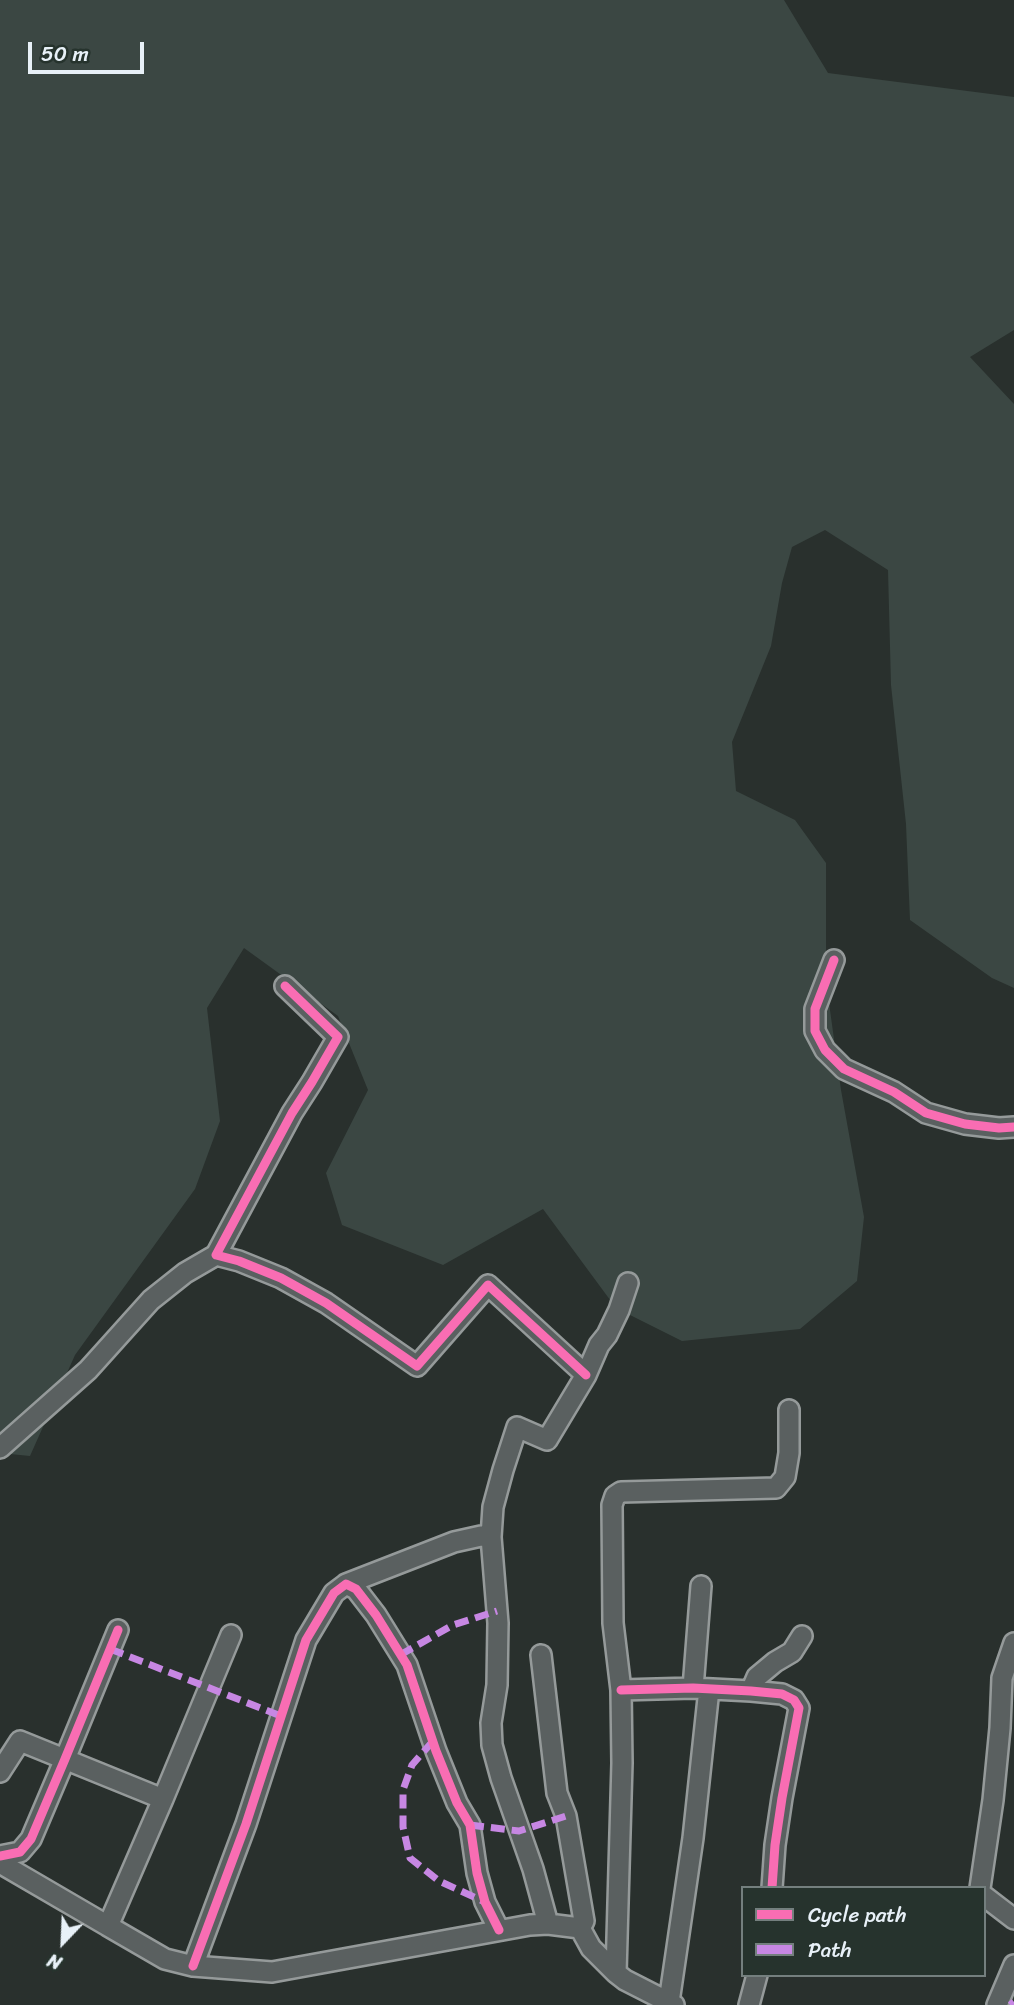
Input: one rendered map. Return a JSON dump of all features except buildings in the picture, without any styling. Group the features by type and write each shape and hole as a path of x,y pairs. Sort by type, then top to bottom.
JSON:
{"street":[{"path":"834,960 815,1009 815,1031 825,1050 844,1069 894,1092 926,1113 965,1124 1014,1127"},
{"path":"0,1448 88,1370 151,1300 185,1273 216,1255 292,1113 338,1037 285,986"},
{"path":"216,1255 239,1261 303,1290 417,1366 488,1285 586,1375"},
{"path":"548,1924 533,1869 492,1745 498,1623 491,1537 493,1507 517,1427 547,1440 607,1335 628,1283"},
{"path":"616,1973 622,1763 621,1690 613,1623 612,1505 615,1496 621,1492 776,1488 785,1477 789,1453 789,1410"},
{"path":"193,1966 246,1824 306,1640 334,1593 346,1584 454,1542 481,1536 491,1537"},
{"path":"346,1584 356,1589 376,1615 407,1665 436,1751 457,1803 470,1825 477,1873 485,1902 499,1930"},
{"path":"580,1928 591,1948 616,1973 672,2004 693,1838 701,1689 701,1586"},
{"path":"0,1856 20,1852 31,1839 118,1630"},
{"path":"108,1926 231,1635"},
{"path":"751,1691 757,1677 792,1652 802,1636"},
{"path":"980,1886 993,1800 1002,1678 1014,1643"},
{"path":"541,1655 557,1793 566,1816 583,1921 580,1928"},
{"path":"621,1690 751,1691 782,1694 794,1700 799,1708 782,1798 772,1886"},
{"path":"0,1772 20,1741 163,1799"},
{"path":"0,1863 165,1959 193,1966 272,1972 499,1930 548,1924 580,1928"},
{"path":"986,1898 1014,1919"},
{"path":"997,2005 1014,1965"},
{"path":"750,2005 757,1977"}],"shaded area":[{"path":"0,0 784,0 828,73 1014,97 1014,330 970,357 1014,404 1014,988 992,978 910,920 906,824 891,685 888,570 825,530 792,547 782,583 771,646 732,742 736,791 795,820 826,863 826,981 841,1090 864,1217 857,1281 800,1329 682,1341 616,1308 543,1209 443,1265 342,1225 326,1173 368,1090 338,1016 244,948 207,1008 220,1121 195,1189 75,1355 30,1456 0,1453"}],"marked path":[{"path":"400,1655 453,1625 497,1611"},
{"path":"110,1649 281,1716"},
{"path":"433,1741 412,1765 403,1790 403,1827 410,1858 439,1881 485,1902"},
{"path":"470,1825 519,1831 566,1816"},
{"path":"1010,2005 1014,2002"}],"cycle path":[{"path":"834,960 815,1009 815,1031 825,1050 844,1069 894,1092 926,1113 965,1124 1014,1127"},
{"path":"285,986 338,1037 292,1113 216,1255 281,1278 326,1303 417,1366 488,1285 586,1375"},
{"path":"193,1966 246,1824 306,1640 334,1593 346,1584 356,1589 376,1615 407,1665 436,1751 457,1803 470,1825 477,1873 485,1902 499,1930"},
{"path":"0,1856 20,1852 31,1839 118,1630"},
{"path":"621,1690 693,1688 751,1691 782,1694 794,1700 799,1708 782,1798 772,1886"}]}
